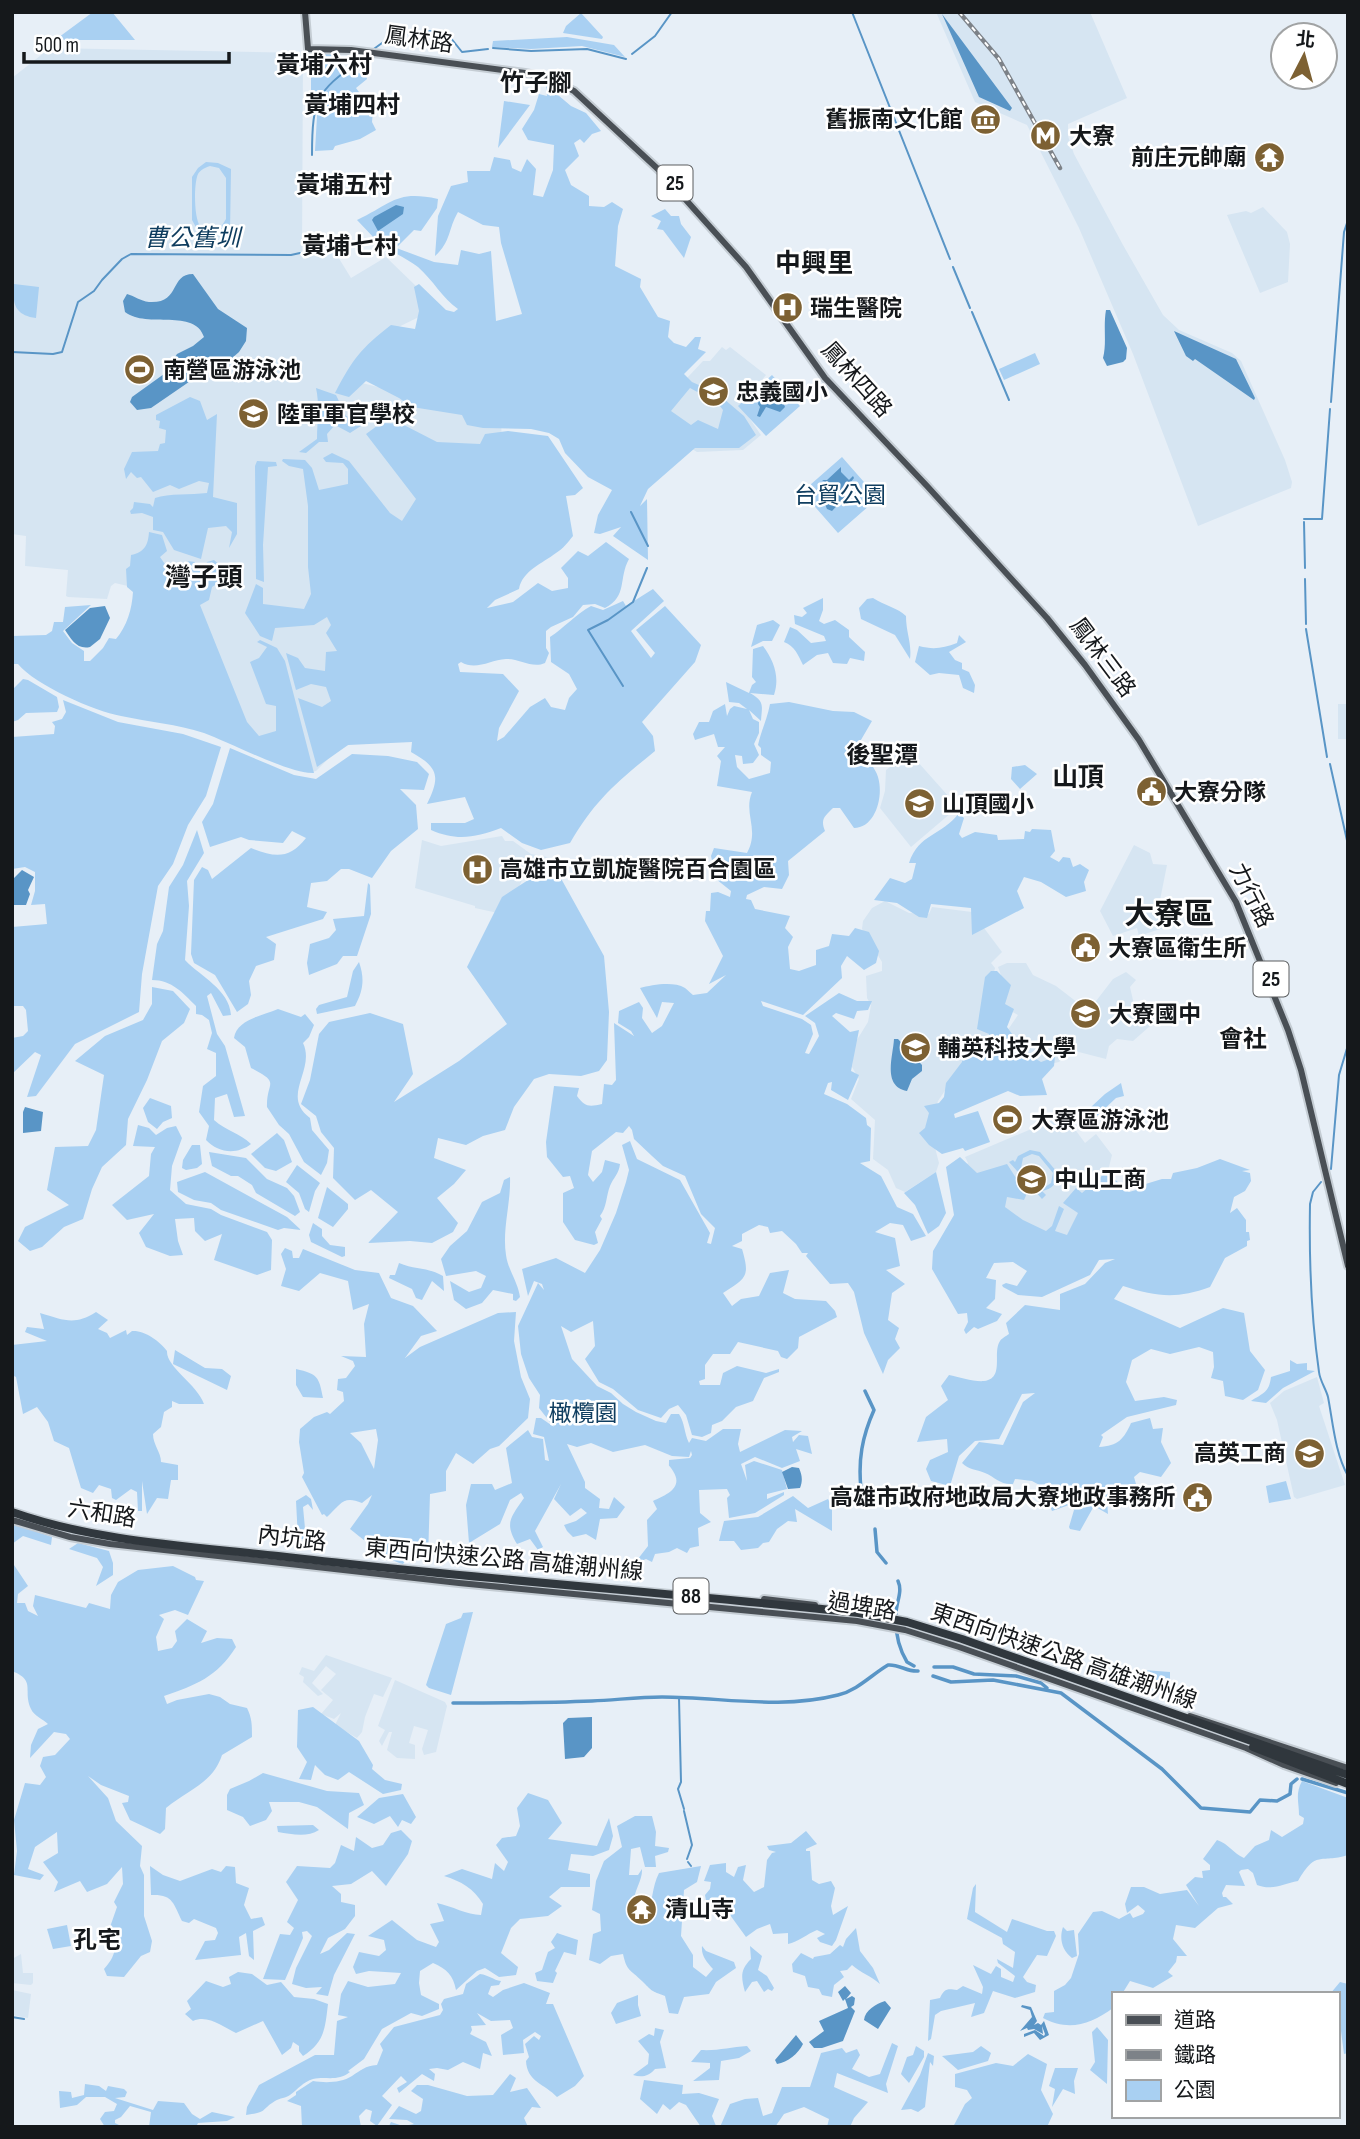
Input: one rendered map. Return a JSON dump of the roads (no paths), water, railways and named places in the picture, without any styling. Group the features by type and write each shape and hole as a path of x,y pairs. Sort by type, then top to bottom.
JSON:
{"highway":[{"name":"東西向快速公路 高雄潮州線","path":"12,1515 72,1531 112,1537 339,1563 859,1613 907,1622 962,1639 1348,1778"},
{"name":"東西向快速公路 高雄潮州線","path":"12,1515 71,1534 111,1541 312,1566 858,1617 960,1643 1348,1778"}],"main road":[{"name":"鳳林路","path":"305,12 308,48 351,50 525,72"},
{"name":"鳳林四路","path":"525,72 574,91 660,171 746,267 825,378 983,544"},
{"name":"鳳林三路","path":"983,544 1091,673 1141,742 1179,804"},
{"name":"力行路","path":"1179,804 1236,902 1287,1027 1327,1170"},
{"name":"25","path":"1327,1170 1348,1253"},
{"name":"25","path":"1327,1170 1348,1266"},
{"name":"六和路","path":"12,1515 73,1528 188,1544"},
{"name":"六和路","path":"12,1515 70,1537 187,1553"},
{"name":"內坑路","path":"188,1544 462,1574 643,1589"},
{"name":"內坑路","path":"187,1553 431,1580 638,1599"},
{"name":"過埤路","path":"643,1589 860,1609 898,1617 950,1632 1173,1710 1348,1778"},
{"name":"過埤路","path":"638,1599 857,1621 899,1629 959,1647 1213,1736 1284,1765 1348,1778"}],"waterway":[{"name":"曹公舊圳","path":"632,54 655,36 672,12"},
{"path":"852,12 950,259"},
{"name":"曹公舊圳","path":"426,31 446,32 462,52 488,49"},
{"name":"曹公舊圳","path":"371,51 393,35 421,32"},
{"name":"曹公舊圳","path":"493,48 531,51 587,49 626,59"},
{"name":"曹公舊圳","path":"312,155 314,118 322,95 338,77 367,54"},
{"path":"1331,402 1344,232 1348,220"},
{"name":"曹公舊圳","path":"12,352 62,352 78,302 94,291 122,259 131,254 300,253"},
{"path":"953,267 970,308"},
{"path":"972,312 1009,400"},
{"path":"1304,519 1322,519 1330,409"},
{"path":"631,512 648,546"},
{"path":"1304,522 1305,568"},
{"path":"623,686 588,630 633,602 647,568"},
{"path":"1305,579 1306,624"},
{"path":"1306,629 1327,757"},
{"path":"1330,764 1348,845"},
{"path":"1331,1169 1339,1075 1348,1045"},
{"path":"1321,1182 1313,1192 1310,1204 1314,1330 1320,1375 1328,1397 1337,1448 1348,1476"},
{"path":"861,1489 862,1449 874,1410 865,1391"},
{"path":"875,1529 877,1552 886,1563"},
{"path":"898,1581 898,1639 907,1662 914,1666"},
{"path":"453,1703 575,1702 662,1697 794,1702 845,1693 888,1665 918,1671"},
{"path":"934,1667 953,1667 974,1674 1016,1676 1041,1683 1047,1688"},
{"path":"933,1676 951,1682 993,1680 1061,1693 1162,1769 1201,1808 1250,1812 1260,1800 1277,1801 1290,1794 1291,1784 1297,1779"},
{"path":"679,1698 681,1782 678,1789 684,1809"},
{"path":"1302,1779 1348,1793"},
{"path":"684,1811 692,1845 687,1859"},
{"path":"688,1862 691,1866"},
{"path":"12,2017 24,2019"}],"railway":[{"path":"959,12 999,59 1060,168"}],"place":[{"name":"舊振南文化館","path":"986,119"},
{"name":"大寮","path":"1046,136"},
{"name":"前庄元帥廟","path":"1269,157"},
{"name":"瑞生醫院","path":"787,308"},
{"name":"南營區游泳池","path":"140,370"},
{"name":"忠義國小","path":"713,392"},
{"name":"陸軍軍官學校","path":"254,414"},
{"name":"大寮分隊","path":"1151,792"},
{"name":"山頂國小","path":"919,804"},
{"name":"高雄市立凱旋醫院百合園區","path":"477,869"},
{"name":"大寮區衛生所","path":"1085,948"},
{"name":"大寮國中","path":"1086,1014"},
{"name":"輔英科技大學","path":"915,1048"},
{"name":"大寮區游泳池","path":"1008,1120"},
{"name":"中山工商","path":"1031,1179"},
{"name":"高英工商","path":"1309,1453"},
{"name":"高雄市政府地政局大寮地政事務所","path":"1198,1497"},
{"name":"清山寺","path":"642,1909"}],"district":[{"name":"黃埔六村","path":"324,65"},
{"name":"竹子腳","path":"536,83"},
{"name":"黃埔四村","path":"352,105"},
{"name":"黃埔五村","path":"344,185"},
{"name":"黃埔七村","path":"350,246"},
{"name":"中興里","path":"814,263"},
{"name":"灣子頭","path":"204,577"},
{"name":"後聖潭","path":"882,755"},
{"name":"山頂","path":"1078,777"},
{"name":"大寮區","path":"1169,914"},
{"name":"會社","path":"1243,1039"},
{"name":"孔宅","path":"97,1940"}],"park label":[{"name":"台貿公園","path":"840,495"},
{"name":"橄欖園","path":"583,1413"}]}
